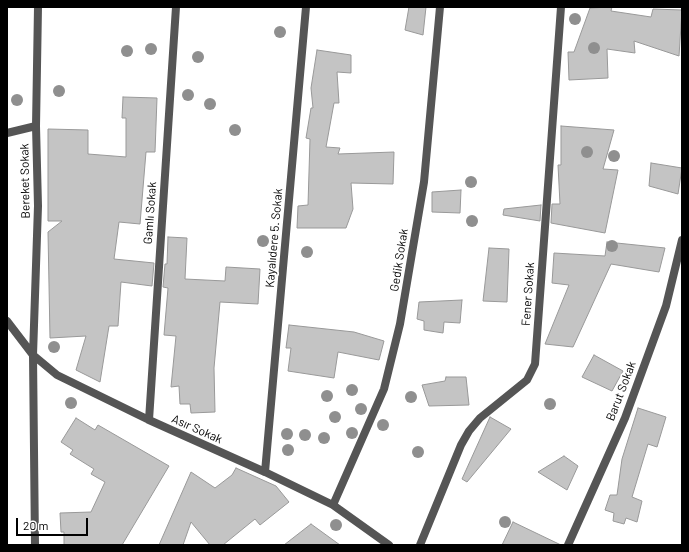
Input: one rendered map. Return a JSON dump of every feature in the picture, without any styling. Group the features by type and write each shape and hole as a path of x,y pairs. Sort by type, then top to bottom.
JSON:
{"street":[{"name":"Bereket Sokak","path":"35,545 33,356 38,206 36,126 38,7"},
{"name":"Gamlı Sokak","path":"149,420 176,7"},
{"name":"Kayalıdere 5. Sokak","path":"265,472 306,7"},
{"name":"Gedik Sokak","path":"333,505 384,389 400,324 424,182 440,7"},
{"name":"Fener Sokak","path":"420,545 461,445 469,431 480,418 527,380 535,364 561,7"},
{"path":"7,133 36,126"},
{"name":"Barut Sokak","path":"568,545 625,418 666,306 679,262 682,240"},
{"name":"Asır Sokak","path":"7,321 33,356 57,375 149,420 265,472 333,505 389,545"}],"building":[{"path":"409,7 426,7 423,35 405,30"},
{"path":"612,7 611,11 651,17 653,9 682,10 679,56 634,41 635,53 607,49 608,78 569,80 568,52 574,52 590,8"},
{"path":"317,50 351,55 351,73 337,72 339,103 334,103 326,147 340,148 338,154 394,152 393,184 351,183 353,209 346,228 297,228 298,206 308,205 310,139 306,138 311,108 313,108 311,88"},
{"path":"123,97 157,98 155,152 146,152 140,224 119,222 114,259 154,263 152,286 121,282 118,326 109,326 100,382 76,370 86,336 50,338 48,232 62,221 48,221 48,129 88,130 88,154 126,157 126,118 122,118"},
{"path":"561,126 614,130 603,169 618,170 605,233 551,223 552,204 560,204 558,165 561,165"},
{"path":"651,163 682,168 678,194 649,186"},
{"path":"461,190 460,213 432,212 432,192"},
{"path":"541,205 540,221 503,215 504,209"},
{"path":"168,237 187,238 185,279 225,281 226,267 260,269 258,304 220,302 214,368 215,412 191,413 190,404 180,404 179,386 171,387 176,336 164,335 168,288 163,287 165,264 167,264"},
{"path":"607,242 665,248 659,272 611,264 573,347 545,344 569,285 552,283 554,253 605,256"},
{"path":"489,248 509,249 507,302 483,301"},
{"path":"462,300 460,323 444,322 443,333 424,330 424,321 417,319 419,302"},
{"path":"289,325 354,332 384,341 379,360 338,352 334,378 288,371 291,348 286,348"},
{"path":"594,355 623,371 612,391 582,377"},
{"path":"446,377 466,377 469,405 429,406 422,385 445,381"},
{"path":"638,408 666,417 657,447 648,444 632,497 642,501 637,522 626,518 624,524 613,521 614,513 605,510 610,495 617,495 622,459"},
{"path":"490,417 511,429 467,482 462,479"},
{"path":"76,418 95,430 98,425 169,466 122,545 64,545 64,532 61,532 60,513 91,512 105,482 91,474 94,469 70,454 73,450 61,442"},
{"path":"564,456 578,466 567,490 538,472"},
{"path":"236,468 276,486 289,502 260,525 255,519 223,545 210,545 191,522 183,545 159,545 191,472 215,488 232,475"},
{"path":"513,522 561,545 502,545"},
{"path":"311,524 340,545 284,545"}]}
